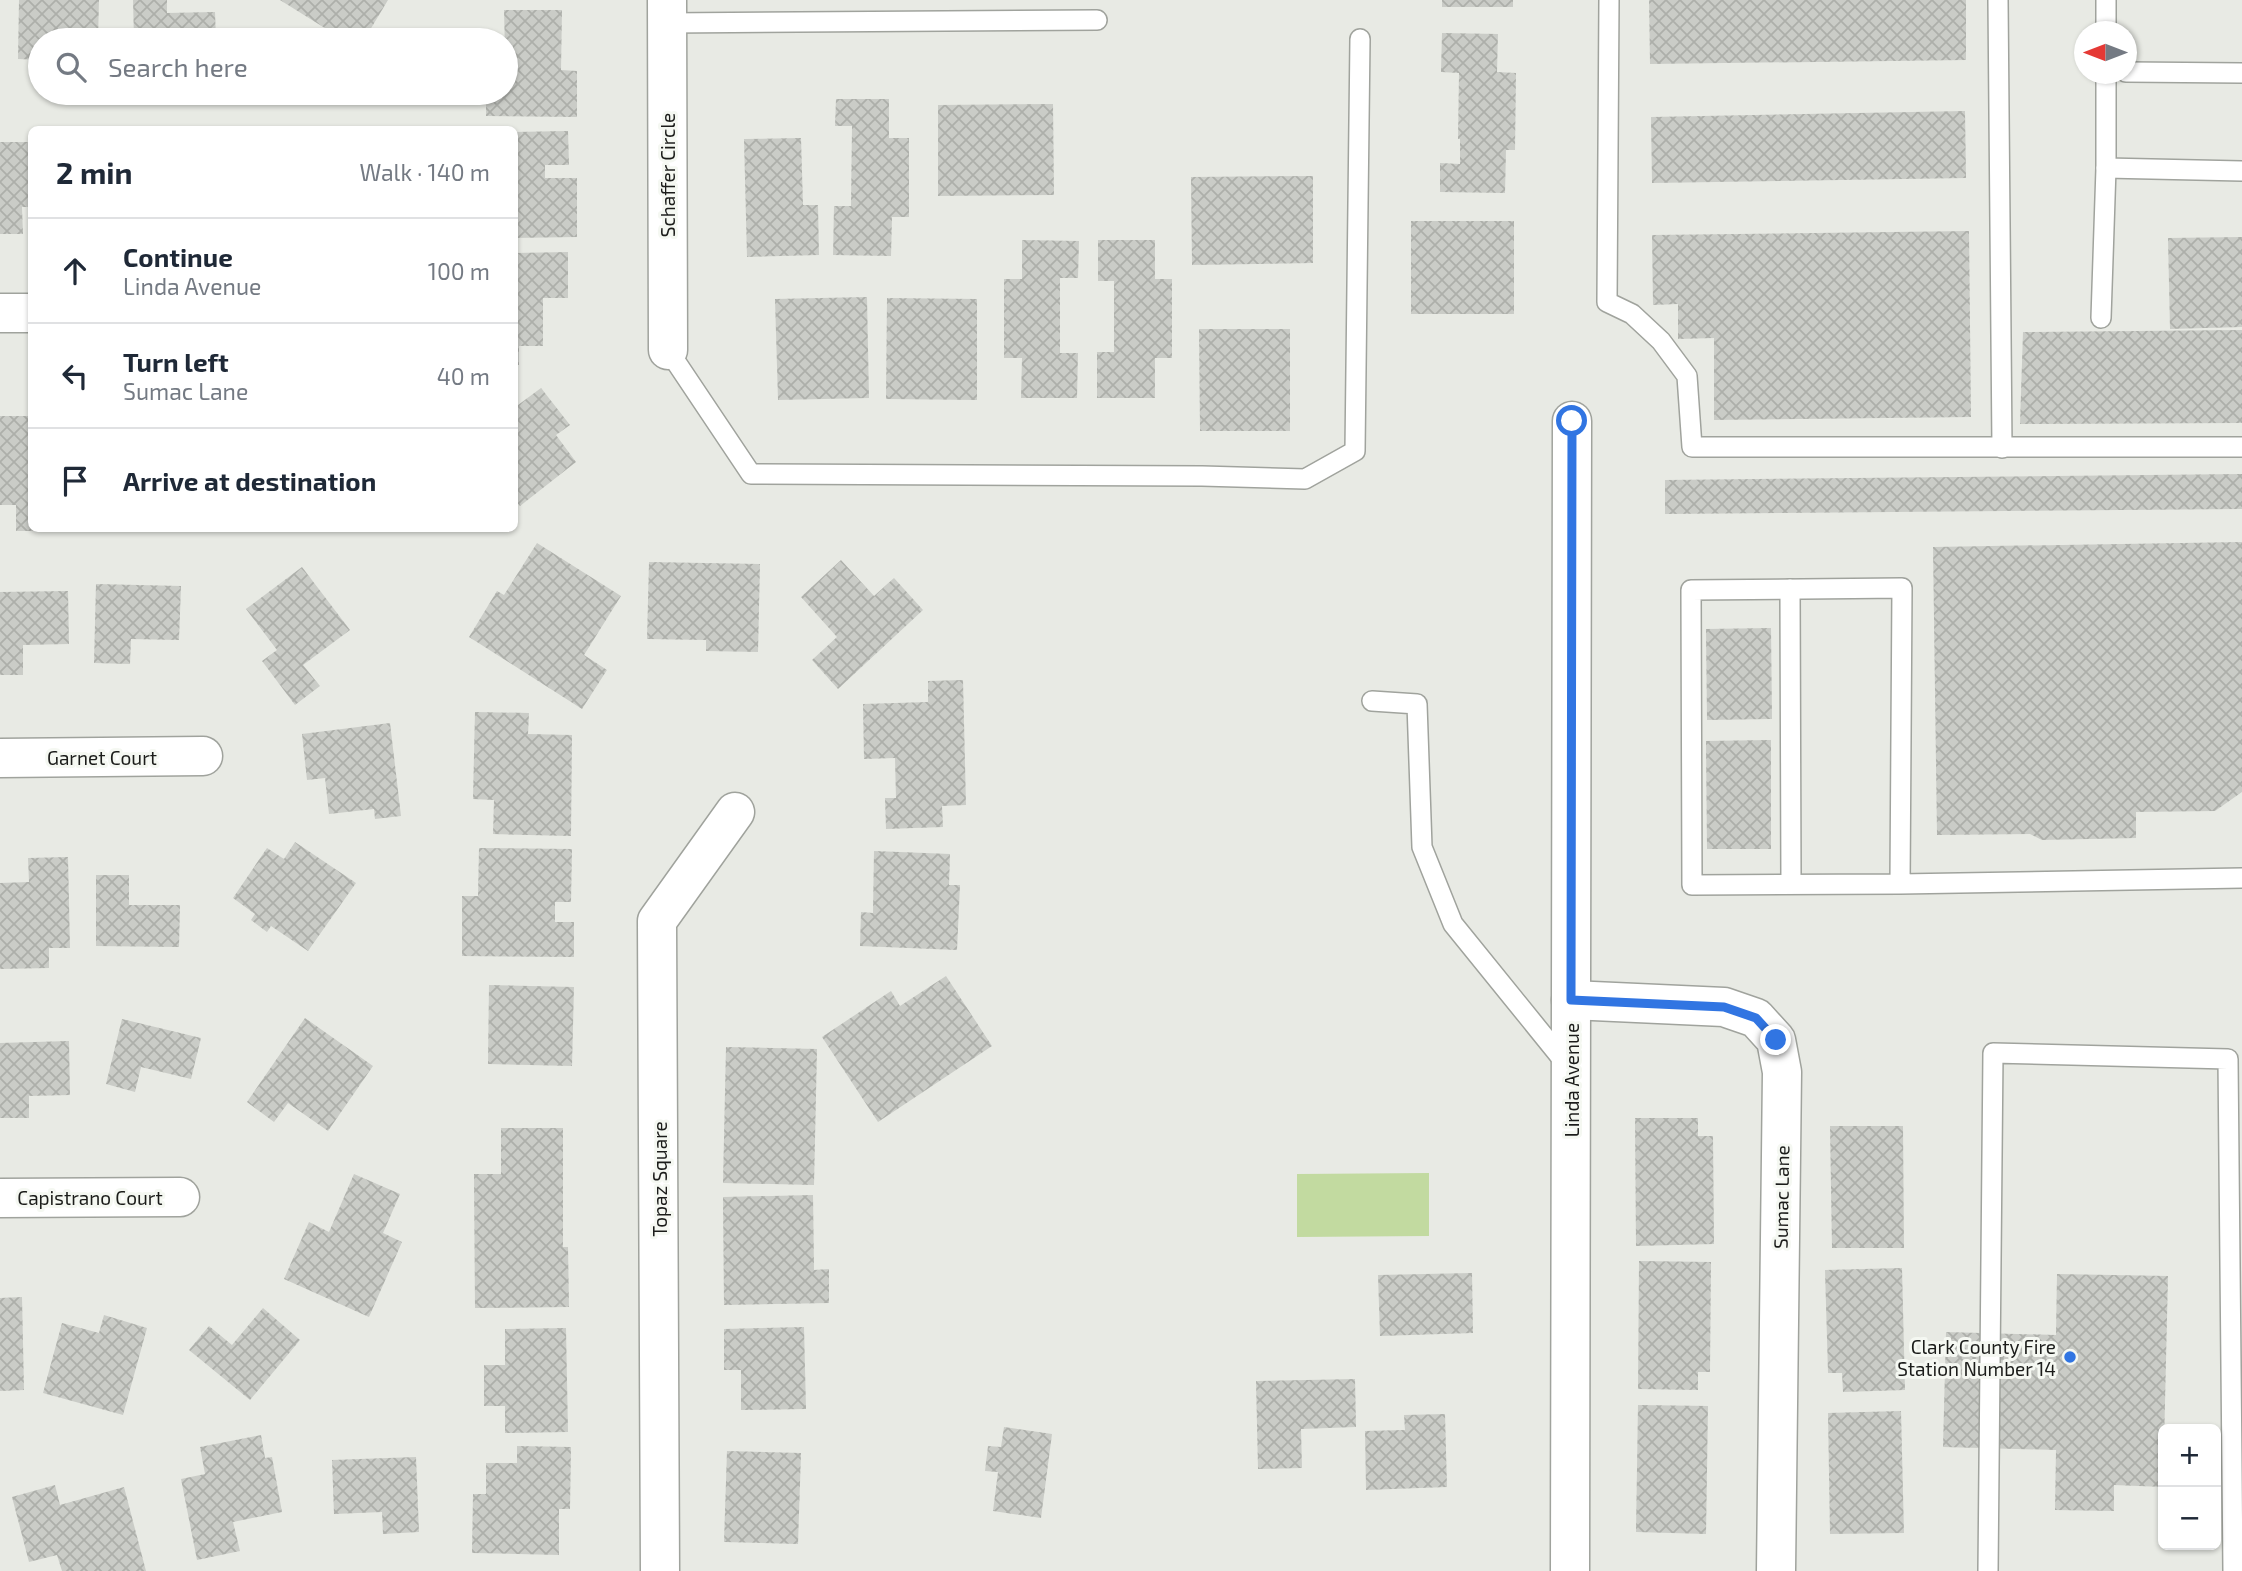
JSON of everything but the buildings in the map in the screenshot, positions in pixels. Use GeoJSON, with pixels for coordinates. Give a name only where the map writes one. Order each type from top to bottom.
{"type":"FeatureCollection","features":[{"type":"Feature","properties":{"kind":"street","name":"Schaffer Circle"},"geometry":{"type":"LineString","coordinates":[[667,12],[668,350]]}},
{"type":"Feature","properties":{"kind":"street"},"geometry":{"type":"LineString","coordinates":[[0,313],[28,313]]}},
{"type":"Feature","properties":{"kind":"street","name":"Linda Avenue"},"geometry":{"type":"LineString","coordinates":[[1570,1571],[1572,421]]}},
{"type":"Feature","properties":{"kind":"street","name":"Garnet Court"},"geometry":{"type":"LineString","coordinates":[[0,758],[203,756]]}},
{"type":"Feature","properties":{"kind":"street","name":"Topaz Square"},"geometry":{"type":"LineString","coordinates":[[660,1571],[657,921],[735,812]]}},
{"type":"Feature","properties":{"kind":"street","name":"Sumac Lane"},"geometry":{"type":"LineString","coordinates":[[1571,1000],[1724,1007],[1756,1018],[1776,1040],[1782,1072],[1776,1571]]}},
{"type":"Feature","properties":{"kind":"street","name":"Capistrano Court"},"geometry":{"type":"LineString","coordinates":[[0,1198],[180,1197]]}},
{"type":"Feature","properties":{"kind":"lane"},"geometry":{"type":"LineString","coordinates":[[1609,0],[1606,302],[1632,314],[1661,341],[1687,376],[1692,447],[2242,447]]}},
{"type":"Feature","properties":{"kind":"lane"},"geometry":{"type":"LineString","coordinates":[[1998,0],[2002,448]]}},
{"type":"Feature","properties":{"kind":"lane"},"geometry":{"type":"LineString","coordinates":[[2106,0],[2106,21]]}},
{"type":"Feature","properties":{"kind":"lane"},"geometry":{"type":"LineString","coordinates":[[667,12],[1097,20]]}},
{"type":"Feature","properties":{"kind":"lane"},"geometry":{"type":"LineString","coordinates":[[668,350],[751,474],[1305,479],[1356,450],[1360,39]]}},
{"type":"Feature","properties":{"kind":"lane"},"geometry":{"type":"LineString","coordinates":[[2137,72],[2242,73]]}},
{"type":"Feature","properties":{"kind":"lane"},"geometry":{"type":"LineString","coordinates":[[2101,318],[2106,84]]}},
{"type":"Feature","properties":{"kind":"lane"},"geometry":{"type":"LineString","coordinates":[[2106,168],[2242,171]]}},
{"type":"Feature","properties":{"kind":"lane"},"geometry":{"type":"LineString","coordinates":[[1900,884],[1902,588],[1691,590],[1692,884],[1900,884],[2242,878]]}},
{"type":"Feature","properties":{"kind":"lane"},"geometry":{"type":"LineString","coordinates":[[1790,589],[1791,884]]}},
{"type":"Feature","properties":{"kind":"lane"},"geometry":{"type":"LineString","coordinates":[[1372,701],[1418,705],[1422,847],[1453,924],[1571,1069]]}},
{"type":"Feature","properties":{"kind":"lane"},"geometry":{"type":"LineString","coordinates":[[1988,1571],[1993,1053],[2228,1059],[2233,1571]]}},
{"type":"Feature","properties":{"kind":"green space"},"geometry":{"type":"Polygon","coordinates":[[[1429,1173],[1429,1236],[1297,1237],[1297,1174],[1429,1173]]]}},
{"type":"Feature","properties":{"kind":"place","name":"Clark County Fire Station Number 14"},"geometry":{"type":"Point","coordinates":[2070,1357]}},
{"type":"Feature","properties":{"kind":"route"},"geometry":{"type":"LineString","coordinates":[[1572,421],[1571,1000],[1724,1007],[1756,1018],[1776,1040]]}}]}
